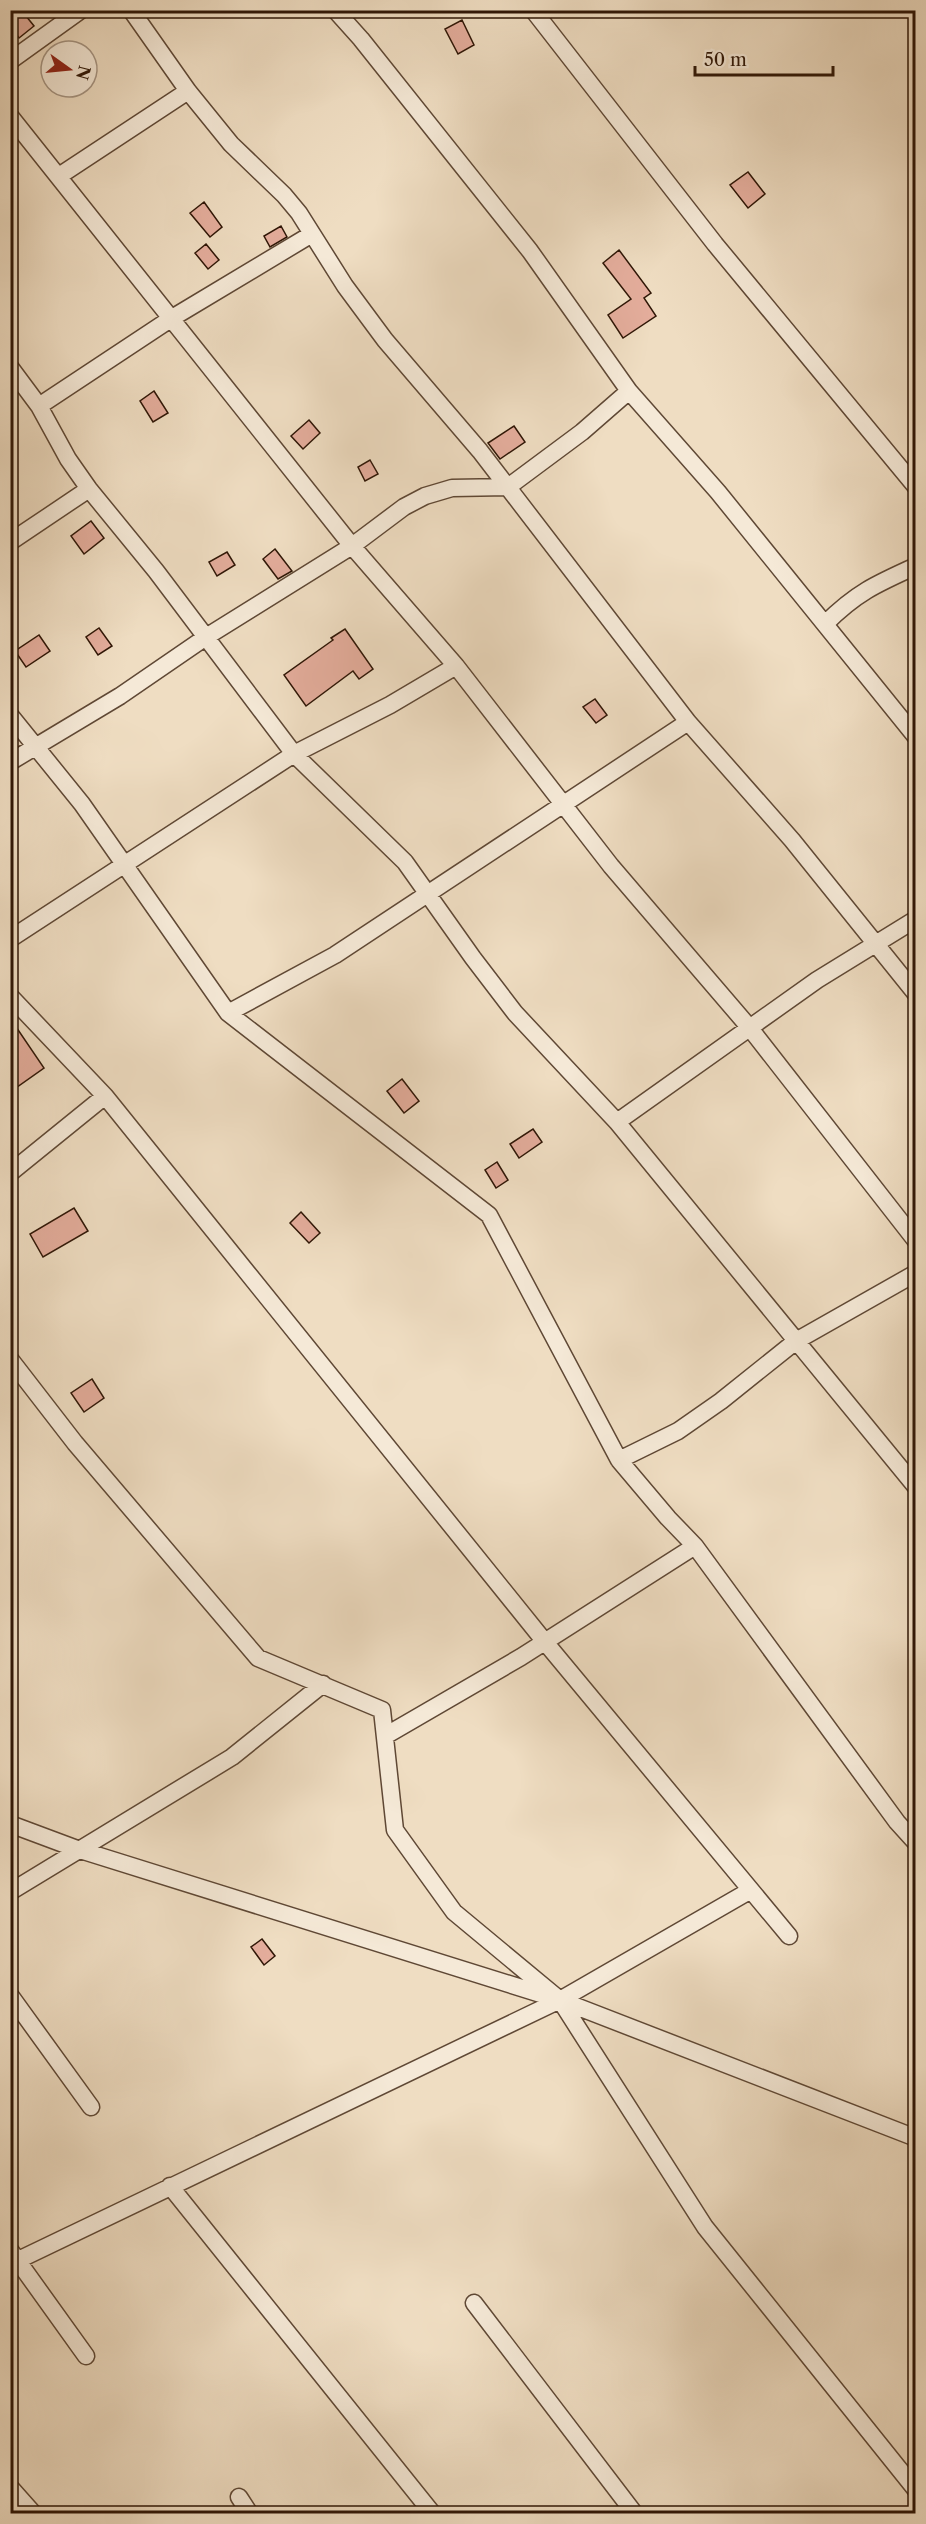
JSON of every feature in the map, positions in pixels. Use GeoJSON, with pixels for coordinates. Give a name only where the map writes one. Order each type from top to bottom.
{"type":"FeatureCollection","features":[{"type":"Feature","properties":{"kind":"street"},"geometry":{"type":"LineString","coordinates":[[10,62],[81,10]]}},
{"type":"Feature","properties":{"kind":"street"},"geometry":{"type":"LineString","coordinates":[[131,10],[188,91],[231,144],[284,195],[345,286],[385,340],[508,487],[688,722],[792,840],[915,994]]}},
{"type":"Feature","properties":{"kind":"street"},"geometry":{"type":"LineString","coordinates":[[335,10],[361,39],[530,251],[629,391],[718,492],[915,737]]}},
{"type":"Feature","properties":{"kind":"street"},"geometry":{"type":"LineString","coordinates":[[533,10],[708,235],[915,487]]}},
{"type":"Feature","properties":{"kind":"street"},"geometry":{"type":"LineString","coordinates":[[59,176],[188,91]]}},
{"type":"Feature","properties":{"kind":"street"},"geometry":{"type":"LineString","coordinates":[[10,116],[352,546],[456,666],[611,866],[749,1028],[915,1240]]}},
{"type":"Feature","properties":{"kind":"street"},"geometry":{"type":"LineString","coordinates":[[39,406],[172,318],[312,234]]}},
{"type":"Feature","properties":{"kind":"street"},"geometry":{"type":"LineString","coordinates":[[10,367],[39,406],[68,459],[89,489],[206,637],[294,754],[405,862],[515,1013],[616,1122],[915,1487]]}},
{"type":"Feature","properties":{"kind":"street"},"geometry":{"type":"LineString","coordinates":[[10,762],[120,696],[206,637],[352,546],[404,507],[425,496],[452,488],[508,487],[582,432],[629,391]]}},
{"type":"Feature","properties":{"kind":"street"},"geometry":{"type":"LineString","coordinates":[[10,542],[89,489]]}},
{"type":"Feature","properties":{"kind":"street"},"geometry":{"type":"LineString","coordinates":[[825,624],[848,602],[868,588],[915,566]]}},
{"type":"Feature","properties":{"kind":"street"},"geometry":{"type":"LineString","coordinates":[[10,939],[294,754],[390,705],[456,666]]}},
{"type":"Feature","properties":{"kind":"street"},"geometry":{"type":"LineString","coordinates":[[10,716],[38,747],[126,864],[228,1013],[489,1215],[620,1460],[668,1518],[695,1546],[897,1822],[915,1843]]}},
{"type":"Feature","properties":{"kind":"street"},"geometry":{"type":"LineString","coordinates":[[228,1013],[335,955],[688,722]]}},
{"type":"Feature","properties":{"kind":"street"},"geometry":{"type":"LineString","coordinates":[[616,1122],[817,980],[915,919]]}},
{"type":"Feature","properties":{"kind":"street"},"geometry":{"type":"LineString","coordinates":[[10,996],[105,1096],[545,1642],[789,1935]]}},
{"type":"Feature","properties":{"kind":"street"},"geometry":{"type":"LineString","coordinates":[[10,1173],[105,1096]]}},
{"type":"Feature","properties":{"kind":"street"},"geometry":{"type":"LineString","coordinates":[[620,1460],[678,1431],[722,1401],[796,1341],[915,1273]]}},
{"type":"Feature","properties":{"kind":"street"},"geometry":{"type":"LineString","coordinates":[[10,1359],[75,1443],[258,1658],[382,1710],[395,1830],[454,1912],[560,2000],[705,2227],[915,2490]]}},
{"type":"Feature","properties":{"kind":"street"},"geometry":{"type":"LineString","coordinates":[[385,1736],[545,1642],[695,1546]]}},
{"type":"Feature","properties":{"kind":"street"},"geometry":{"type":"LineString","coordinates":[[10,1892],[231,1757],[323,1684]]}},
{"type":"Feature","properties":{"kind":"street"},"geometry":{"type":"LineString","coordinates":[[10,1824],[78,1849],[560,2000],[915,2138]]}},
{"type":"Feature","properties":{"kind":"street"},"geometry":{"type":"LineString","coordinates":[[86,2356],[13,2258],[170,2186],[560,2000],[751,1890]]}},
{"type":"Feature","properties":{"kind":"street"},"geometry":{"type":"LineString","coordinates":[[10,1995],[91,2107]]}},
{"type":"Feature","properties":{"kind":"street"},"geometry":{"type":"LineString","coordinates":[[170,2186],[433,2514]]}},
{"type":"Feature","properties":{"kind":"street"},"geometry":{"type":"LineString","coordinates":[[474,2303],[635,2514]]}},
{"type":"Feature","properties":{"kind":"street"},"geometry":{"type":"LineString","coordinates":[[10,2487],[34,2514]]}},
{"type":"Feature","properties":{"kind":"street"},"geometry":{"type":"LineString","coordinates":[[238,2497],[250,2514]]}},
{"type":"Feature","properties":{"kind":"building"},"geometry":{"type":"Polygon","coordinates":[[[22,11],[34,26],[19,38],[10,26],[10,20],[22,11]]]}},
{"type":"Feature","properties":{"kind":"building"},"geometry":{"type":"Polygon","coordinates":[[[462,20],[474,45],[458,54],[445,29],[462,20]]]}},
{"type":"Feature","properties":{"kind":"building"},"geometry":{"type":"Polygon","coordinates":[[[748,172],[765,194],[748,208],[730,185],[748,172]]]}},
{"type":"Feature","properties":{"kind":"building"},"geometry":{"type":"Polygon","coordinates":[[[204,202],[222,227],[210,237],[190,213],[204,202]]]}},
{"type":"Feature","properties":{"kind":"building"},"geometry":{"type":"Polygon","coordinates":[[[281,226],[287,237],[270,247],[264,236],[281,226]]]}},
{"type":"Feature","properties":{"kind":"building"},"geometry":{"type":"Polygon","coordinates":[[[206,244],[219,260],[208,269],[195,253],[206,244]]]}},
{"type":"Feature","properties":{"kind":"building"},"geometry":{"type":"Polygon","coordinates":[[[619,250],[651,293],[644,298],[656,316],[623,338],[608,315],[631,299],[603,263],[619,250]]]}},
{"type":"Feature","properties":{"kind":"building"},"geometry":{"type":"Polygon","coordinates":[[[154,391],[168,413],[153,422],[140,401],[154,391]]]}},
{"type":"Feature","properties":{"kind":"building"},"geometry":{"type":"Polygon","coordinates":[[[309,420],[320,433],[303,449],[291,436],[309,420]]]}},
{"type":"Feature","properties":{"kind":"building"},"geometry":{"type":"Polygon","coordinates":[[[514,426],[525,442],[500,459],[488,443],[514,426]]]}},
{"type":"Feature","properties":{"kind":"building"},"geometry":{"type":"Polygon","coordinates":[[[370,460],[378,474],[365,481],[358,467],[370,460]]]}},
{"type":"Feature","properties":{"kind":"building"},"geometry":{"type":"Polygon","coordinates":[[[91,521],[104,538],[84,554],[71,536],[91,521]]]}},
{"type":"Feature","properties":{"kind":"building"},"geometry":{"type":"Polygon","coordinates":[[[275,549],[292,571],[278,579],[263,559],[275,549]]]}},
{"type":"Feature","properties":{"kind":"building"},"geometry":{"type":"Polygon","coordinates":[[[227,552],[235,565],[217,576],[209,562],[227,552]]]}},
{"type":"Feature","properties":{"kind":"building"},"geometry":{"type":"Polygon","coordinates":[[[99,628],[112,646],[98,655],[86,637],[99,628]]]}},
{"type":"Feature","properties":{"kind":"building"},"geometry":{"type":"Polygon","coordinates":[[[345,629],[373,669],[359,679],[353,671],[306,706],[284,675],[345,629]]]}},
{"type":"Feature","properties":{"kind":"building"},"geometry":{"type":"Polygon","coordinates":[[[39,635],[50,651],[26,667],[15,651],[39,635]]]}},
{"type":"Feature","properties":{"kind":"building"},"geometry":{"type":"Polygon","coordinates":[[[595,699],[607,715],[596,723],[583,707],[595,699]]]}},
{"type":"Feature","properties":{"kind":"building"},"geometry":{"type":"Polygon","coordinates":[[[10,1018],[44,1068],[10,1092],[10,1018]]]}},
{"type":"Feature","properties":{"kind":"building"},"geometry":{"type":"Polygon","coordinates":[[[402,1079],[419,1101],[404,1113],[387,1091],[402,1079]]]}},
{"type":"Feature","properties":{"kind":"building"},"geometry":{"type":"Polygon","coordinates":[[[533,1129],[542,1142],[519,1158],[510,1144],[533,1129]]]}},
{"type":"Feature","properties":{"kind":"building"},"geometry":{"type":"Polygon","coordinates":[[[497,1162],[508,1180],[496,1188],[485,1170],[497,1162]]]}},
{"type":"Feature","properties":{"kind":"building"},"geometry":{"type":"Polygon","coordinates":[[[74,1208],[88,1231],[43,1257],[30,1234],[74,1208]]]}},
{"type":"Feature","properties":{"kind":"building"},"geometry":{"type":"Polygon","coordinates":[[[301,1212],[320,1233],[309,1243],[290,1223],[301,1212]]]}},
{"type":"Feature","properties":{"kind":"building"},"geometry":{"type":"Polygon","coordinates":[[[92,1379],[104,1398],[84,1412],[71,1393],[92,1379]]]}},
{"type":"Feature","properties":{"kind":"building"},"geometry":{"type":"Polygon","coordinates":[[[262,1939],[275,1956],[264,1965],[251,1947],[262,1939]]]}}]}
